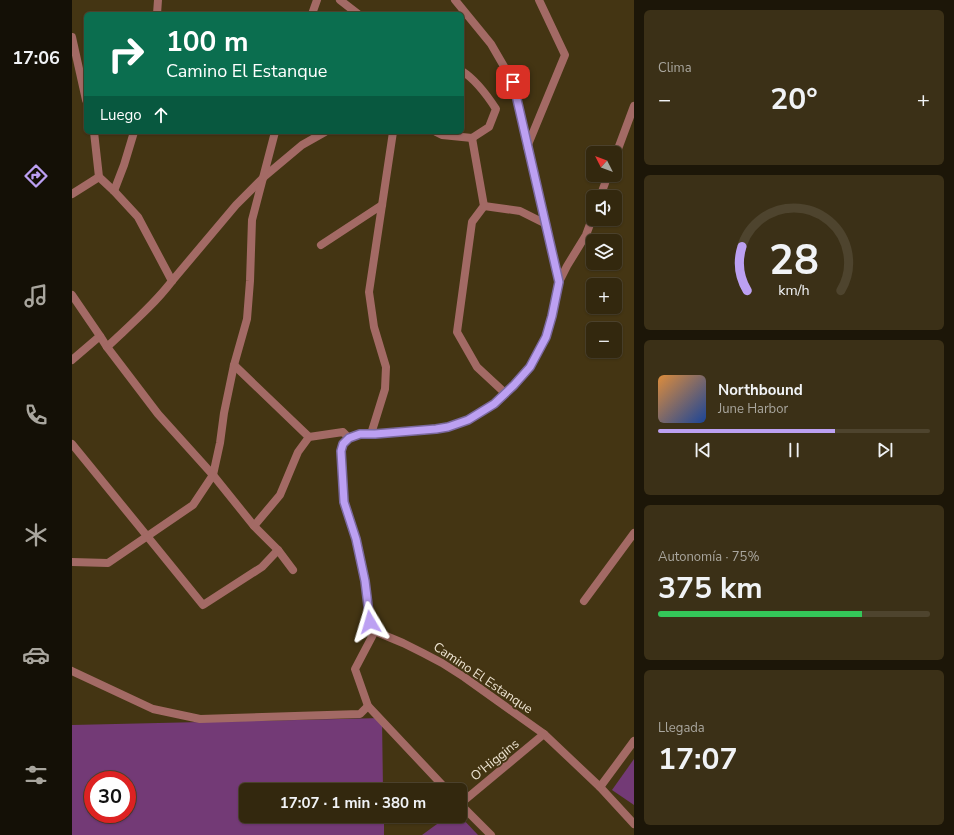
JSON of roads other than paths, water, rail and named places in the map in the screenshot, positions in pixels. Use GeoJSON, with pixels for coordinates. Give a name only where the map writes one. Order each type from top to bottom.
{"type":"FeatureCollection","features":[{"type":"Feature","properties":{"kind":"street"},"geometry":{"type":"LineString","coordinates":[[157,12],[158,0]]}},
{"type":"Feature","properties":{"kind":"street"},"geometry":{"type":"LineString","coordinates":[[313,12],[317,0]]}},
{"type":"Feature","properties":{"kind":"street"},"geometry":{"type":"LineString","coordinates":[[340,0],[355,12]]}},
{"type":"Feature","properties":{"kind":"street"},"geometry":{"type":"LineString","coordinates":[[454,0],[491,44],[513,82],[559,282]]}},
{"type":"Feature","properties":{"kind":"street"},"geometry":{"type":"LineString","coordinates":[[527,147],[566,55],[538,0]]}},
{"type":"Feature","properties":{"kind":"street"},"geometry":{"type":"LineString","coordinates":[[72,37],[84,91]]}},
{"type":"Feature","properties":{"kind":"street"},"geometry":{"type":"LineString","coordinates":[[442,134],[472,138],[489,127],[496,109],[486,94],[468,74],[464,72]]}},
{"type":"Feature","properties":{"kind":"street"},"geometry":{"type":"LineString","coordinates":[[619,146],[634,106]]}},
{"type":"Feature","properties":{"kind":"street"},"geometry":{"type":"LineString","coordinates":[[94,134],[99,177],[138,217],[172,281]]}},
{"type":"Feature","properties":{"kind":"street"},"geometry":{"type":"LineString","coordinates":[[114,191],[133,134]]}},
{"type":"Feature","properties":{"kind":"street"},"geometry":{"type":"LineString","coordinates":[[72,562],[108,563],[193,505],[213,475],[234,365],[246,319],[250,281],[252,220],[274,134]]}},
{"type":"Feature","properties":{"kind":"street"},"geometry":{"type":"LineString","coordinates":[[107,348],[157,298],[236,205],[262,179],[302,145],[321,134]]}},
{"type":"Feature","properties":{"kind":"street"},"geometry":{"type":"LineString","coordinates":[[371,434],[385,389],[386,367],[374,326],[369,292],[393,134]]}},
{"type":"Feature","properties":{"kind":"street"},"geometry":{"type":"LineString","coordinates":[[472,138],[484,206],[472,222],[458,332],[478,367],[505,394]]}},
{"type":"Feature","properties":{"kind":"street"},"geometry":{"type":"LineString","coordinates":[[72,194],[99,177]]}},
{"type":"Feature","properties":{"kind":"street"},"geometry":{"type":"LineString","coordinates":[[321,245],[382,205]]}},
{"type":"Feature","properties":{"kind":"street"},"geometry":{"type":"LineString","coordinates":[[484,206],[520,212],[546,224]]}},
{"type":"Feature","properties":{"kind":"street"},"geometry":{"type":"LineString","coordinates":[[440,783],[368,706],[355,669],[375,631],[370,622],[365,581],[356,539],[344,502],[341,451],[343,444],[349,438],[360,434],[448,427],[468,420],[494,404],[530,367],[546,337],[559,282],[586,235],[589,226]]}},
{"type":"Feature","properties":{"kind":"street"},"geometry":{"type":"LineString","coordinates":[[72,294],[107,348],[158,414],[213,475],[254,526],[278,550],[293,570]]}},
{"type":"Feature","properties":{"kind":"street"},"geometry":{"type":"LineString","coordinates":[[72,360],[100,336]]}},
{"type":"Feature","properties":{"kind":"street"},"geometry":{"type":"LineString","coordinates":[[234,365],[309,437]]}},
{"type":"Feature","properties":{"kind":"street"},"geometry":{"type":"LineString","coordinates":[[254,526],[280,495],[298,452],[309,437],[343,432],[349,438]]}},
{"type":"Feature","properties":{"kind":"street"},"geometry":{"type":"LineString","coordinates":[[72,444],[203,605],[262,567],[278,550]]}},
{"type":"Feature","properties":{"kind":"street"},"geometry":{"type":"LineString","coordinates":[[584,601],[634,533]]}},
{"type":"Feature","properties":{"kind":"street","name":"Camino El Estanque"},"geometry":{"type":"LineString","coordinates":[[375,631],[423,652],[442,663],[544,734],[600,787],[634,824]]}},
{"type":"Feature","properties":{"kind":"street"},"geometry":{"type":"LineString","coordinates":[[74,673],[153,709],[200,719],[360,714],[368,706]]}},
{"type":"Feature","properties":{"kind":"street","name":"O'Higgins"},"geometry":{"type":"LineString","coordinates":[[467,798],[544,734]]}},
{"type":"Feature","properties":{"kind":"street"},"geometry":{"type":"LineString","coordinates":[[600,787],[634,741]]}},
{"type":"Feature","properties":{"kind":"street"},"geometry":{"type":"LineString","coordinates":[[467,811],[491,835]]}}]}
